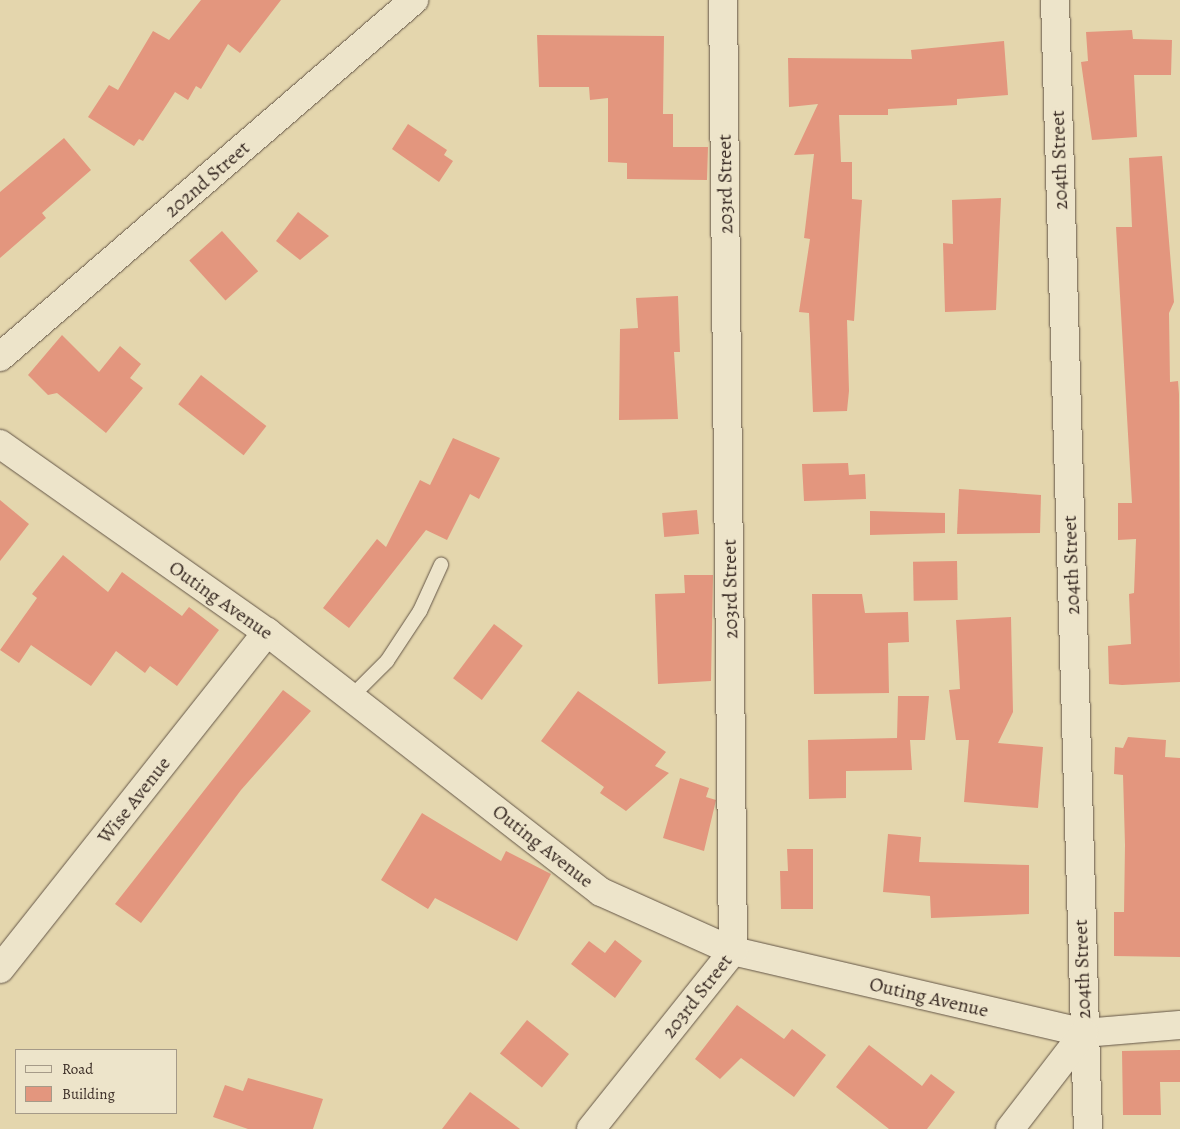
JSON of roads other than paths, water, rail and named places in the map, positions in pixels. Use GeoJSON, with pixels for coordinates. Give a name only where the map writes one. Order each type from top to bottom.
{"type":"FeatureCollection","features":[{"type":"Feature","properties":{"kind":"street","name":"202nd Street"},"geometry":{"type":"LineString","coordinates":[[0,357],[414,0]]}},
{"type":"Feature","properties":{"kind":"street","name":"203rd Street"},"geometry":{"type":"LineString","coordinates":[[591,1129],[734,951],[723,0]]}},
{"type":"Feature","properties":{"kind":"street","name":"204th Street"},"geometry":{"type":"LineString","coordinates":[[1055,0],[1088,1129]]}},
{"type":"Feature","properties":{"kind":"street","name":"Outing Avenue"},"geometry":{"type":"LineString","coordinates":[[0,444],[267,632],[601,892],[734,951],[1084,1033],[1180,1025]]}},
{"type":"Feature","properties":{"kind":"street","name":"Wise Avenue"},"geometry":{"type":"LineString","coordinates":[[0,969],[267,632]]}},
{"type":"Feature","properties":{"kind":"street"},"geometry":{"type":"LineString","coordinates":[[1010,1129],[1084,1033]]}},
{"type":"Feature","properties":{"kind":"lane"},"geometry":{"type":"LineString","coordinates":[[351,697],[387,661],[420,611],[441,565]]}}]}
